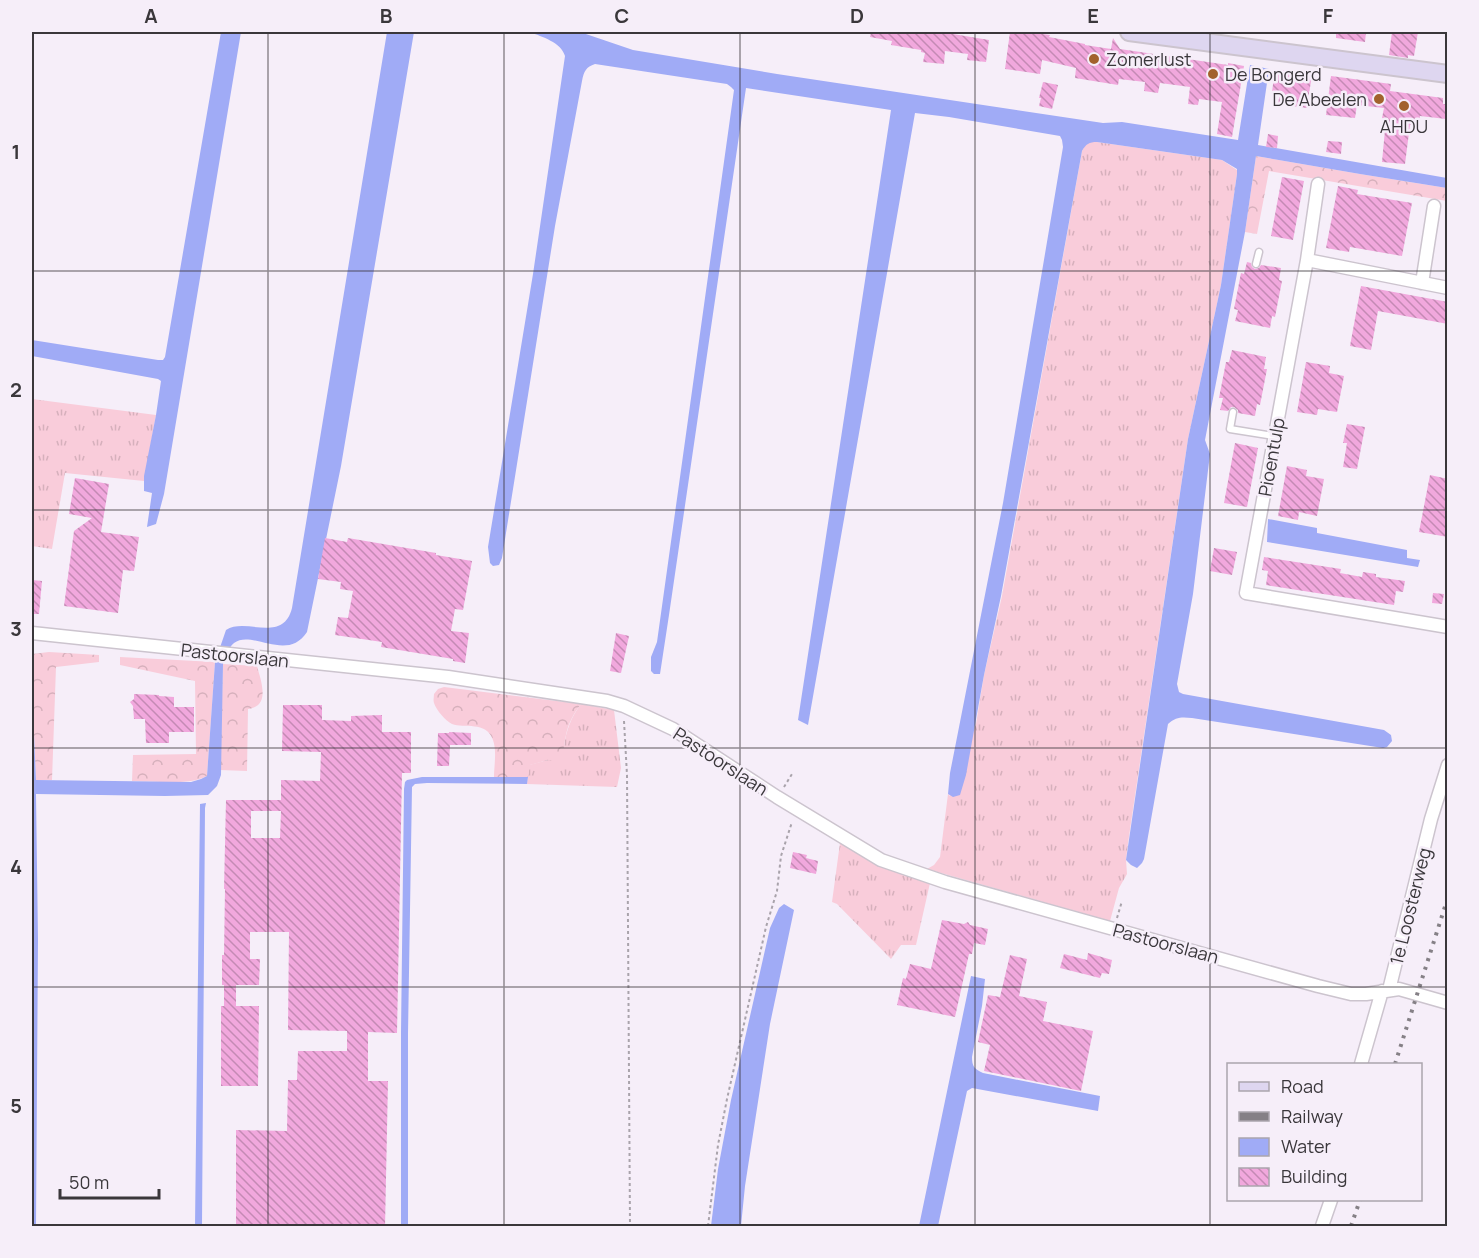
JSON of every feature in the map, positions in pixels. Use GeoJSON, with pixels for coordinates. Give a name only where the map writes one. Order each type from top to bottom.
{"type":"FeatureCollection","features":[{"type":"Feature","properties":{"kind":"street"},"geometry":{"type":"LineString","coordinates":[[1129,32],[1211,37],[1448,74]]}},
{"type":"Feature","properties":{"kind":"street","name":"Pioentulp"},"geometry":{"type":"LineString","coordinates":[[1318,184],[1307,260],[1246,593],[1448,627]]}},
{"type":"Feature","properties":{"kind":"street"},"geometry":{"type":"LineString","coordinates":[[1422,283],[1434,206]]}},
{"type":"Feature","properties":{"kind":"street"},"geometry":{"type":"LineString","coordinates":[[1307,260],[1448,288]]}},
{"type":"Feature","properties":{"kind":"street","name":"Pastoorslaan"},"geometry":{"type":"LineString","coordinates":[[32,633],[448,677],[608,701],[673,729],[777,797],[881,860],[945,882],[1318,986],[1351,994],[1385,990]]}},
{"type":"Feature","properties":{"kind":"street","name":"1e Loosterweg"},"geometry":{"type":"LineString","coordinates":[[1448,765],[1431,819],[1385,990],[1400,989],[1448,1003]]}},
{"type":"Feature","properties":{"kind":"street"},"geometry":{"type":"LineString","coordinates":[[1362,1063],[1385,990]]}},
{"type":"Feature","properties":{"kind":"street"},"geometry":{"type":"LineString","coordinates":[[1322,1227],[1331,1201]]}},
{"type":"Feature","properties":{"kind":"lane"},"geometry":{"type":"LineString","coordinates":[[1256,264],[1259,252]]}},
{"type":"Feature","properties":{"kind":"lane"},"geometry":{"type":"LineString","coordinates":[[1233,412],[1230,429],[1274,436]]}},
{"type":"Feature","properties":{"kind":"path"},"geometry":{"type":"LineString","coordinates":[[624,706],[627,776],[630,1227]]}},
{"type":"Feature","properties":{"kind":"path"},"geometry":{"type":"LineString","coordinates":[[708,1227],[718,1145],[727,1099],[766,927],[777,891],[781,856],[792,822],[799,809]]}},
{"type":"Feature","properties":{"kind":"path"},"geometry":{"type":"LineString","coordinates":[[1114,929],[1122,901]]}},
{"type":"Feature","properties":{"kind":"green space"},"geometry":{"type":"Polygon","coordinates":[[[1090,142],[1222,160],[1237,170],[1221,285],[1188,439],[1128,843],[1127,874],[1119,888],[1110,921],[927,869],[934,865],[940,857],[948,794],[950,796],[976,724],[984,675],[1002,596],[1082,151],[1090,142]]]}},
{"type":"Feature","properties":{"kind":"green space"},"geometry":{"type":"Polygon","coordinates":[[[1256,156],[1447,188],[1447,201],[1269,171],[1257,234],[1245,232],[1256,156]]]}},
{"type":"Feature","properties":{"kind":"green space"},"geometry":{"type":"Polygon","coordinates":[[[32,399],[156,415],[144,481],[65,473],[52,549],[32,546],[32,399]]]}},
{"type":"Feature","properties":{"kind":"green space"},"geometry":{"type":"Polygon","coordinates":[[[49,652],[99,655],[99,662],[56,667],[52,780],[36,780],[32,654],[49,652]]]}},
{"type":"Feature","properties":{"kind":"green space"},"geometry":{"type":"Polygon","coordinates":[[[120,657],[215,662],[207,776],[181,782],[132,781],[133,755],[196,754],[195,681],[120,665],[120,657]]]}},
{"type":"Feature","properties":{"kind":"green space"},"geometry":{"type":"Polygon","coordinates":[[[223,664],[257,666],[261,679],[263,692],[260,703],[248,709],[247,771],[220,770],[223,664]]]}},
{"type":"Feature","properties":{"kind":"green space"},"geometry":{"type":"Polygon","coordinates":[[[444,687],[581,704],[568,727],[563,752],[559,758],[555,761],[548,760],[530,765],[528,777],[494,777],[495,749],[490,734],[480,727],[452,724],[444,718],[434,703],[434,694],[438,689],[444,687]]]}},
{"type":"Feature","properties":{"kind":"green space"},"geometry":{"type":"Polygon","coordinates":[[[581,704],[614,710],[621,768],[617,787],[527,784],[529,765],[548,760],[564,747],[570,724],[581,704]]]}},
{"type":"Feature","properties":{"kind":"green space"},"geometry":{"type":"Polygon","coordinates":[[[840,843],[884,866],[930,883],[916,945],[901,945],[891,959],[837,904],[832,902],[840,843]]]}},
{"type":"Feature","properties":{"kind":"water"},"geometry":{"type":"Polygon","coordinates":[[[221,32],[241,32],[164,494],[156,524],[147,527],[152,493],[144,491],[144,476],[161,381],[32,356],[32,340],[158,360],[163,360],[165,357],[221,32]]]}},
{"type":"Feature","properties":{"kind":"water"},"geometry":{"type":"Polygon","coordinates":[[[387,32],[414,32],[341,466],[307,632],[299,641],[290,645],[241,640],[234,643],[228,650],[223,664],[221,775],[217,786],[208,795],[36,794],[38,940],[36,1226],[32,1226],[32,689],[36,780],[191,782],[207,776],[215,662],[226,630],[243,626],[263,628],[281,625],[292,608],[387,32]]]}},
{"type":"Feature","properties":{"kind":"water"},"geometry":{"type":"Polygon","coordinates":[[[530,32],[580,32],[633,50],[777,74],[1103,123],[1122,122],[1238,140],[1250,65],[1269,69],[1258,145],[1447,178],[1447,188],[1256,156],[1245,232],[1205,440],[1210,454],[1193,594],[1177,684],[1179,692],[1183,694],[1384,730],[1391,735],[1392,741],[1383,748],[1192,718],[1176,719],[1168,724],[1144,859],[1137,868],[1126,860],[1188,439],[1221,285],[1237,174],[1237,169],[1222,160],[1097,142],[1088,144],[1082,151],[1001,596],[966,775],[960,795],[953,797],[948,794],[950,773],[1003,503],[1063,147],[1060,136],[915,113],[808,725],[798,720],[891,110],[746,88],[660,674],[654,674],[651,671],[651,657],[657,642],[734,90],[727,84],[595,64],[587,68],[582,81],[555,226],[502,558],[499,565],[493,566],[490,563],[488,547],[533,274],[565,56],[560,47],[530,32]]]}},
{"type":"Feature","properties":{"kind":"water"},"geometry":{"type":"Polygon","coordinates":[[[1268,519],[1317,528],[1317,533],[1407,550],[1407,558],[1420,560],[1418,567],[1267,542],[1268,519]]]}},
{"type":"Feature","properties":{"kind":"water"},"geometry":{"type":"Polygon","coordinates":[[[422,777],[528,777],[527,784],[427,783],[415,784],[412,787],[408,1226],[401,1226],[404,789],[407,780],[422,777]]]}},
{"type":"Feature","properties":{"kind":"water"},"geometry":{"type":"Polygon","coordinates":[[[206,803],[202,1226],[195,1226],[200,804],[206,803]]]}},
{"type":"Feature","properties":{"kind":"water"},"geometry":{"type":"Polygon","coordinates":[[[784,904],[794,910],[770,1024],[741,1226],[711,1226],[718,1169],[731,1100],[770,928],[779,908],[784,904]]]}},
{"type":"Feature","properties":{"kind":"water"},"geometry":{"type":"Polygon","coordinates":[[[971,976],[985,979],[972,1057],[976,1069],[983,1073],[1100,1096],[1098,1111],[972,1088],[967,1091],[938,1226],[919,1226],[971,976]]]}},
{"type":"Feature","properties":{"kind":"building"},"geometry":{"type":"Polygon","coordinates":[[[871,32],[941,32],[989,40],[986,62],[967,60],[968,54],[945,51],[944,64],[923,62],[925,53],[921,50],[891,45],[892,41],[870,37],[871,32]]]}},
{"type":"Feature","properties":{"kind":"building"},"geometry":{"type":"Polygon","coordinates":[[[1010,32],[1050,35],[1049,37],[1111,49],[1113,38],[1120,49],[1244,66],[1232,137],[1217,134],[1222,102],[1199,99],[1198,105],[1188,104],[1190,87],[1160,83],[1158,93],[1144,91],[1145,82],[1119,79],[1118,85],[1075,78],[1076,68],[1042,60],[1040,74],[1005,69],[1010,32]]]}},
{"type":"Feature","properties":{"kind":"building"},"geometry":{"type":"Polygon","coordinates":[[[1336,32],[1366,32],[1365,42],[1336,38],[1336,32]]]}},
{"type":"Feature","properties":{"kind":"building"},"geometry":{"type":"Polygon","coordinates":[[[1392,32],[1418,32],[1414,56],[1408,55],[1408,58],[1389,55],[1392,32]]]}},
{"type":"Feature","properties":{"kind":"building"},"geometry":{"type":"Polygon","coordinates":[[[1275,69],[1312,74],[1307,108],[1278,104],[1280,93],[1272,92],[1275,69]]]}},
{"type":"Feature","properties":{"kind":"building"},"geometry":{"type":"Polygon","coordinates":[[[1331,76],[1391,84],[1390,91],[1443,98],[1443,104],[1448,104],[1446,119],[1420,116],[1419,126],[1410,125],[1405,164],[1382,162],[1386,119],[1382,118],[1384,108],[1357,105],[1355,118],[1326,115],[1331,76]]]}},
{"type":"Feature","properties":{"kind":"building"},"geometry":{"type":"Polygon","coordinates":[[[1043,82],[1058,85],[1052,109],[1039,106],[1043,82]]]}},
{"type":"Feature","properties":{"kind":"building"},"geometry":{"type":"Polygon","coordinates":[[[1268,134],[1278,136],[1277,148],[1266,147],[1268,134]]]}},
{"type":"Feature","properties":{"kind":"building"},"geometry":{"type":"Polygon","coordinates":[[[1328,141],[1342,142],[1341,154],[1326,152],[1328,141]]]}},
{"type":"Feature","properties":{"kind":"building"},"geometry":{"type":"Polygon","coordinates":[[[1282,177],[1304,181],[1293,240],[1271,236],[1282,177]]]}},
{"type":"Feature","properties":{"kind":"building"},"geometry":{"type":"Polygon","coordinates":[[[1338,186],[1358,190],[1357,194],[1412,203],[1402,256],[1350,247],[1349,252],[1326,248],[1338,186]]]}},
{"type":"Feature","properties":{"kind":"building"},"geometry":{"type":"Polygon","coordinates":[[[1247,262],[1251,263],[1255,269],[1261,265],[1281,268],[1279,280],[1282,281],[1275,317],[1272,316],[1270,328],[1235,321],[1238,310],[1234,309],[1241,273],[1244,274],[1247,262]]]}},
{"type":"Feature","properties":{"kind":"building"},"geometry":{"type":"Polygon","coordinates":[[[1361,286],[1448,302],[1448,324],[1378,311],[1371,350],[1350,346],[1361,286]]]}},
{"type":"Feature","properties":{"kind":"building"},"geometry":{"type":"Polygon","coordinates":[[[1232,350],[1266,357],[1264,369],[1267,369],[1260,405],[1257,404],[1255,416],[1238,413],[1234,407],[1228,411],[1220,410],[1223,398],[1219,398],[1226,362],[1229,362],[1232,350]]]}},
{"type":"Feature","properties":{"kind":"building"},"geometry":{"type":"Polygon","coordinates":[[[1306,362],[1330,366],[1329,373],[1344,376],[1337,412],[1318,409],[1317,415],[1297,412],[1306,362]]]}},
{"type":"Feature","properties":{"kind":"building"},"geometry":{"type":"Polygon","coordinates":[[[1347,424],[1365,427],[1357,469],[1343,467],[1347,443],[1343,443],[1347,424]]]}},
{"type":"Feature","properties":{"kind":"building"},"geometry":{"type":"Polygon","coordinates":[[[1235,443],[1258,448],[1247,507],[1224,503],[1235,443]]]}},
{"type":"Feature","properties":{"kind":"building"},"geometry":{"type":"Polygon","coordinates":[[[1287,466],[1307,470],[1306,476],[1324,479],[1317,516],[1299,512],[1298,520],[1278,516],[1287,466]]]}},
{"type":"Feature","properties":{"kind":"building"},"geometry":{"type":"Polygon","coordinates":[[[1430,475],[1448,479],[1448,537],[1419,532],[1430,475]]]}},
{"type":"Feature","properties":{"kind":"building"},"geometry":{"type":"Polygon","coordinates":[[[75,478],[109,484],[101,532],[139,537],[134,571],[123,570],[118,613],[64,606],[74,531],[92,518],[69,514],[75,478]]]}},
{"type":"Feature","properties":{"kind":"building"},"geometry":{"type":"Polygon","coordinates":[[[325,538],[347,542],[348,538],[472,561],[463,610],[455,609],[451,631],[469,633],[465,663],[381,647],[382,642],[335,635],[338,617],[348,618],[353,591],[340,589],[341,582],[318,579],[325,538]]]}},
{"type":"Feature","properties":{"kind":"building"},"geometry":{"type":"Polygon","coordinates":[[[1214,548],[1237,552],[1232,575],[1210,571],[1214,548]]]}},
{"type":"Feature","properties":{"kind":"building"},"geometry":{"type":"Polygon","coordinates":[[[1264,557],[1341,569],[1340,573],[1362,577],[1363,572],[1376,574],[1376,577],[1405,581],[1403,592],[1396,591],[1394,605],[1266,585],[1268,571],[1262,570],[1264,557]]]}},
{"type":"Feature","properties":{"kind":"building"},"geometry":{"type":"Polygon","coordinates":[[[32,580],[42,581],[39,614],[32,614],[32,580]]]}},
{"type":"Feature","properties":{"kind":"building"},"geometry":{"type":"Polygon","coordinates":[[[1433,593],[1444,594],[1442,604],[1432,603],[1433,593]]]}},
{"type":"Feature","properties":{"kind":"building"},"geometry":{"type":"Polygon","coordinates":[[[616,633],[629,636],[621,673],[610,671],[616,633]]]}},
{"type":"Feature","properties":{"kind":"building"},"geometry":{"type":"Polygon","coordinates":[[[134,694],[174,697],[174,707],[194,707],[194,732],[169,732],[169,743],[146,743],[145,719],[134,719],[133,706],[130,702],[134,699],[134,694]]]}},
{"type":"Feature","properties":{"kind":"building"},"geometry":{"type":"Polygon","coordinates":[[[283,705],[322,705],[322,720],[351,721],[351,716],[382,715],[382,732],[411,732],[411,773],[402,773],[397,1033],[368,1032],[368,1081],[388,1081],[385,1227],[236,1227],[236,1130],[287,1131],[288,1080],[297,1080],[298,1051],[347,1051],[347,1031],[288,1030],[289,932],[250,932],[250,959],[260,959],[259,985],[236,985],[236,1006],[259,1006],[258,1086],[221,1086],[226,800],[281,800],[281,780],[320,781],[321,752],[282,751],[283,705]],[[251,811],[251,838],[280,838],[281,811],[251,811]]]}},
{"type":"Feature","properties":{"kind":"building"},"geometry":{"type":"Polygon","coordinates":[[[438,733],[471,733],[471,745],[450,745],[449,766],[437,766],[438,733]]]}},
{"type":"Feature","properties":{"kind":"building"},"geometry":{"type":"Polygon","coordinates":[[[793,852],[807,855],[806,858],[818,861],[816,874],[790,868],[793,852]]]}},
{"type":"Feature","properties":{"kind":"building"},"geometry":{"type":"Polygon","coordinates":[[[942,920],[964,924],[968,922],[970,925],[988,929],[985,945],[974,943],[972,954],[969,954],[955,1017],[897,1005],[903,978],[906,979],[910,964],[931,969],[942,920]]]}},
{"type":"Feature","properties":{"kind":"building"},"geometry":{"type":"Polygon","coordinates":[[[1088,953],[1112,960],[1109,974],[1102,973],[1100,978],[1060,968],[1064,954],[1087,960],[1088,953]]]}},
{"type":"Feature","properties":{"kind":"building"},"geometry":{"type":"Polygon","coordinates":[[[1010,955],[1027,959],[1019,996],[1047,1002],[1043,1021],[1093,1031],[1081,1091],[984,1071],[990,1045],[978,1042],[988,995],[1000,997],[1010,955]]]}},
{"type":"Feature","properties":{"kind":"railway"},"geometry":{"type":"LineString","coordinates":[[1395,1063],[1448,897]]}},
{"type":"Feature","properties":{"kind":"railway"},"geometry":{"type":"LineString","coordinates":[[1351,1226],[1360,1201]]}},
{"type":"Feature","properties":{"kind":"place","name":"Zomerlust"},"geometry":{"type":"Point","coordinates":[1094,59]}},
{"type":"Feature","properties":{"kind":"place","name":"De Bongerd"},"geometry":{"type":"Point","coordinates":[1213,74]}},
{"type":"Feature","properties":{"kind":"place","name":"De Abeelen"},"geometry":{"type":"Point","coordinates":[1379,99]}},
{"type":"Feature","properties":{"kind":"place","name":"AHDU"},"geometry":{"type":"Point","coordinates":[1404,106]}}]}
